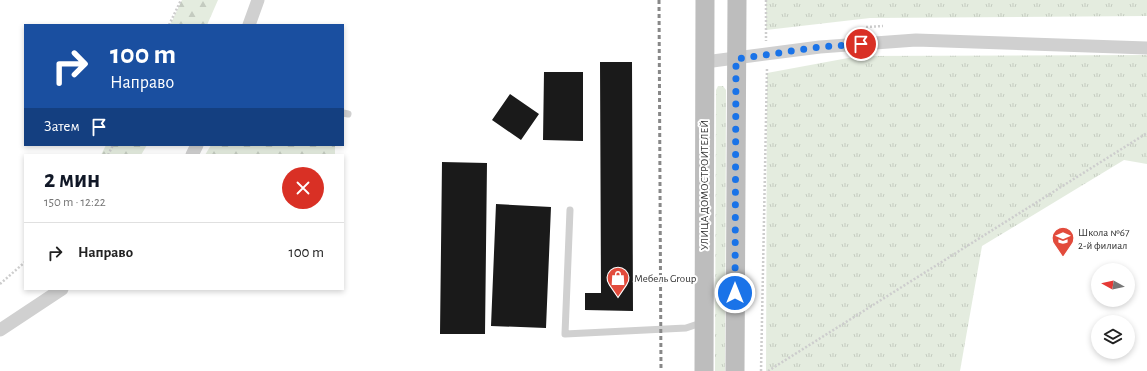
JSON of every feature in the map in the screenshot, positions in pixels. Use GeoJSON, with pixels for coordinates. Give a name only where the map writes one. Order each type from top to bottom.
{"type":"FeatureCollection","features":[{"type":"Feature","properties":{"kind":"main road","name":"УЛИЦА ДОМОСТРОИТЕЛЕЙ"},"geometry":{"type":"LineString","coordinates":[[704,371],[705,0]]}},
{"type":"Feature","properties":{"kind":"main road"},"geometry":{"type":"LineString","coordinates":[[735,371],[737,0]]}},
{"type":"Feature","properties":{"kind":"street"},"geometry":{"type":"LineString","coordinates":[[249,24],[258,0]]}},
{"type":"Feature","properties":{"kind":"street"},"geometry":{"type":"LineString","coordinates":[[705,62],[820,47],[916,40],[1147,48]]}},
{"type":"Feature","properties":{"kind":"street"},"geometry":{"type":"LineString","coordinates":[[0,330],[60,290]]}},
{"type":"Feature","properties":{"kind":"lane"},"geometry":{"type":"LineString","coordinates":[[570,210],[565,334],[686,328],[704,322]]}},
{"type":"Feature","properties":{"kind":"path"},"geometry":{"type":"LineString","coordinates":[[170,24],[181,0]]}},
{"type":"Feature","properties":{"kind":"path"},"geometry":{"type":"LineString","coordinates":[[761,371],[766,0]]}},
{"type":"Feature","properties":{"kind":"path"},"geometry":{"type":"LineString","coordinates":[[768,371],[1147,132]]}},
{"type":"Feature","properties":{"kind":"path"},"geometry":{"type":"LineString","coordinates":[[0,284],[24,263]]}},
{"type":"Feature","properties":{"kind":"green space"},"geometry":{"type":"Polygon","coordinates":[[[182,0],[218,0],[207,24],[170,24],[182,0]]]}},
{"type":"Feature","properties":{"kind":"green space"},"geometry":{"type":"Polygon","coordinates":[[[766,0],[1147,0],[1147,16],[870,18],[766,30],[766,0]]]}},
{"type":"Feature","properties":{"kind":"green space"},"geometry":{"type":"Polygon","coordinates":[[[1147,55],[1147,164],[1124,160],[982,246],[960,371],[766,371],[767,73],[859,56],[1147,55]]]}},
{"type":"Feature","properties":{"kind":"green space"},"geometry":{"type":"Polygon","coordinates":[[[718,86],[723,86],[726,90],[725,371],[715,371],[716,90],[718,86]]]}},
{"type":"Feature","properties":{"kind":"green space"},"geometry":{"type":"Polygon","coordinates":[[[106,146],[146,146],[142,154],[102,154],[106,146]]]}},
{"type":"Feature","properties":{"kind":"green space"},"geometry":{"type":"Polygon","coordinates":[[[210,146],[335,146],[335,154],[206,154],[210,146]]]}},
{"type":"Feature","properties":{"kind":"building"},"geometry":{"type":"Polygon","coordinates":[[[600,62],[632,62],[633,311],[585,310],[585,293],[601,293],[600,62]]]}},
{"type":"Feature","properties":{"kind":"building"},"geometry":{"type":"Polygon","coordinates":[[[544,72],[583,72],[583,141],[543,140],[544,72]]]}},
{"type":"Feature","properties":{"kind":"building"},"geometry":{"type":"Polygon","coordinates":[[[510,94],[539,114],[521,140],[492,120],[510,94]]]}},
{"type":"Feature","properties":{"kind":"building"},"geometry":{"type":"Polygon","coordinates":[[[442,162],[487,163],[485,334],[440,334],[442,162]]]}},
{"type":"Feature","properties":{"kind":"building"},"geometry":{"type":"Polygon","coordinates":[[[496,204],[551,207],[546,328],[491,326],[496,204]]]}},
{"type":"Feature","properties":{"kind":"railway"},"geometry":{"type":"LineString","coordinates":[[659,0],[661,371]]}},
{"type":"Feature","properties":{"kind":"place","name":"Школа №67 2-й филиал"},"geometry":{"type":"Point","coordinates":[1063,258]}},
{"type":"Feature","properties":{"kind":"place","name":"Мебель Group"},"geometry":{"type":"Point","coordinates":[618,298]}},
{"type":"Feature","properties":{"kind":"route"},"geometry":{"type":"LineString","coordinates":[[735,293],[736,59],[820,47],[861,44]]}}]}
